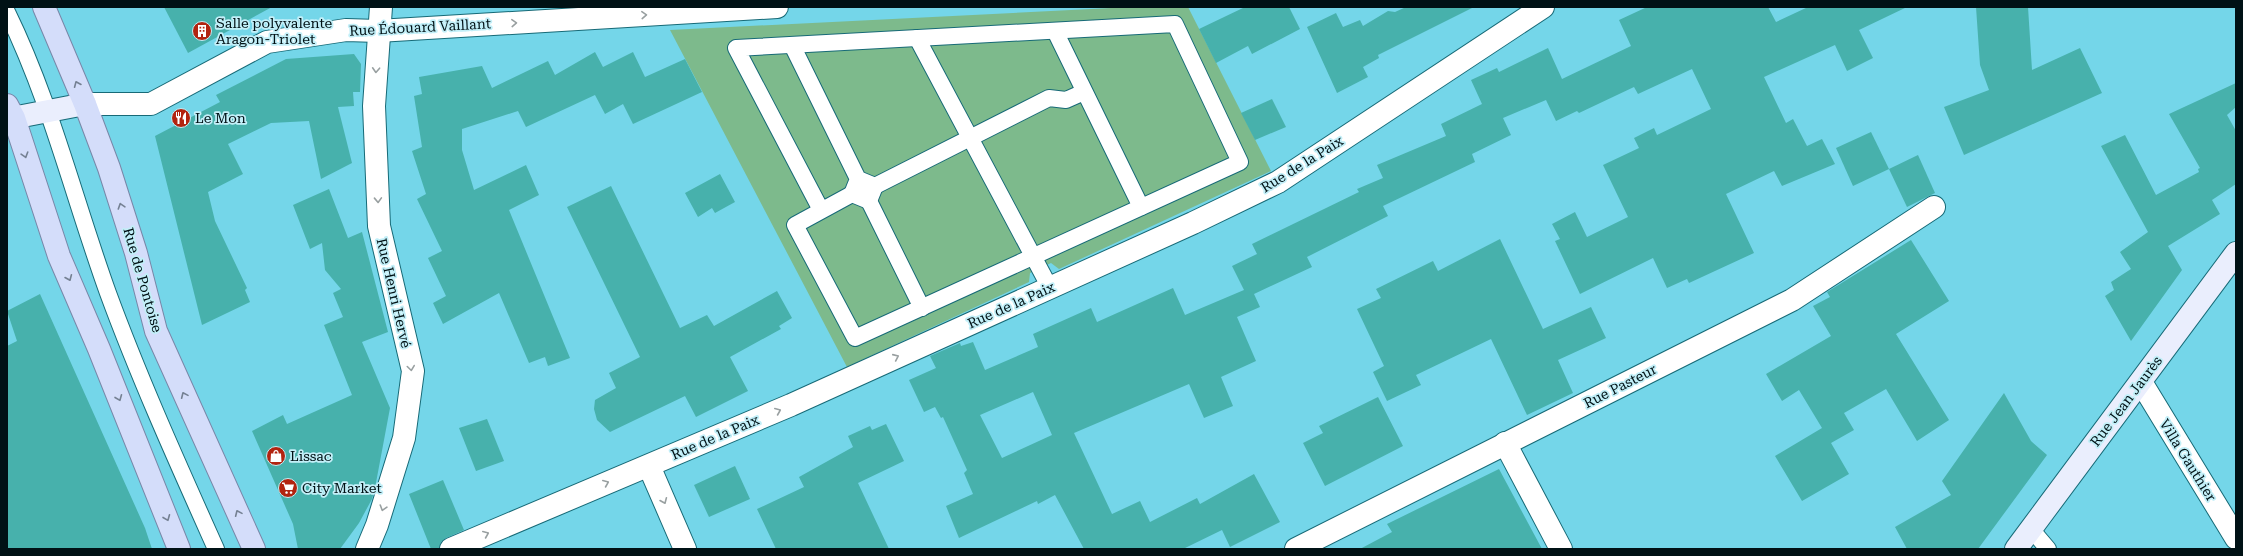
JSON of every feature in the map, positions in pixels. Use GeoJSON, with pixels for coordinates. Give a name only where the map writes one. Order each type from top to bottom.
{"type":"FeatureCollection","features":[{"type":"Feature","properties":{"kind":"main road","name":"Rue de Pontoise"},"geometry":{"type":"LineString","coordinates":[[44,7],[110,168],[136,253],[156,330],[254,549]]}},
{"type":"Feature","properties":{"kind":"main road"},"geometry":{"type":"LineString","coordinates":[[9,114],[60,256],[179,549]]}},
{"type":"Feature","properties":{"kind":"street","name":"Rue Henri Hervé"},"geometry":{"type":"LineString","coordinates":[[367,549],[377,525],[404,438],[413,371],[379,226],[374,106],[380,7]]}},
{"type":"Feature","properties":{"kind":"street","name":"Rue Édouard Vaillant"},"geometry":{"type":"LineString","coordinates":[[9,114],[48,111],[85,104],[151,104],[267,42],[346,30],[378,31],[777,7]]}},
{"type":"Feature","properties":{"kind":"street","name":"Rue de la Paix"},"geometry":{"type":"LineString","coordinates":[[450,549],[791,405],[1194,223],[1278,182],[1543,7]]}},
{"type":"Feature","properties":{"kind":"street","name":"Rue Pasteur"},"geometry":{"type":"LineString","coordinates":[[1307,547],[1506,443],[1792,300],[1934,206]]}},
{"type":"Feature","properties":{"kind":"street","name":"Rue Jean Jaurès"},"geometry":{"type":"LineString","coordinates":[[2016,549],[2236,253]]}},
{"type":"Feature","properties":{"kind":"street","name":"Villa Gauthier"},"geometry":{"type":"LineString","coordinates":[[2141,382],[2236,538]]}},
{"type":"Feature","properties":{"kind":"street"},"geometry":{"type":"LineString","coordinates":[[1506,443],[1561,549]]}},
{"type":"Feature","properties":{"kind":"street"},"geometry":{"type":"LineString","coordinates":[[649,466],[685,549]]}},
{"type":"Feature","properties":{"kind":"lane"},"geometry":{"type":"LineString","coordinates":[[7,12],[22,41],[48,111],[122,328],[147,394],[216,549]]}},
{"type":"Feature","properties":{"kind":"lane"},"geometry":{"type":"LineString","coordinates":[[821,210],[736,48],[1175,24],[1240,162],[855,338],[795,225],[821,210],[855,187],[875,186],[1049,98],[1066,100],[1084,92]]}},
{"type":"Feature","properties":{"kind":"lane"},"geometry":{"type":"LineString","coordinates":[[1055,30],[1141,206]]}},
{"type":"Feature","properties":{"kind":"lane"},"geometry":{"type":"LineString","coordinates":[[917,38],[1050,288]]}},
{"type":"Feature","properties":{"kind":"lane"},"geometry":{"type":"LineString","coordinates":[[792,45],[855,187],[869,201],[922,308]]}},
{"type":"Feature","properties":{"kind":"lane"},"geometry":{"type":"LineString","coordinates":[[869,201],[875,186]]}},
{"type":"Feature","properties":{"kind":"lane"},"geometry":{"type":"LineString","coordinates":[[2031,529],[2048,549]]}},
{"type":"Feature","properties":{"kind":"green space"},"geometry":{"type":"Polygon","coordinates":[[[1131,7],[1188,7],[1271,171],[1059,269],[1051,263],[1030,273],[1029,282],[847,367],[670,30],[1131,7]]]}},
{"type":"Feature","properties":{"kind":"building","name":"Salle polyvalente Aragon-Triolet"},"geometry":{"type":"Polygon","coordinates":[[[164,7],[272,7],[188,53],[164,7]]]}},
{"type":"Feature","properties":{"kind":"building"},"geometry":{"type":"Polygon","coordinates":[[[1245,7],[1289,7],[1300,29],[1252,54],[1248,46],[1216,63],[1199,29],[1245,7]]]}},
{"type":"Feature","properties":{"kind":"building"},"geometry":{"type":"Polygon","coordinates":[[[1406,7],[1474,7],[1378,55],[1379,58],[1363,67],[1368,77],[1337,93],[1307,27],[1336,13],[1343,27],[1360,20],[1363,26],[1388,11],[1395,12],[1406,7]]]}},
{"type":"Feature","properties":{"kind":"building"},"geometry":{"type":"Polygon","coordinates":[[[1647,7],[1768,7],[1776,22],[1808,7],[1907,7],[1859,30],[1873,58],[1847,71],[1835,45],[1764,77],[1786,123],[1793,119],[1807,146],[1822,139],[1835,164],[1782,186],[1774,171],[1726,194],[1754,253],[1689,283],[1687,279],[1667,288],[1653,258],[1580,294],[1555,241],[1560,239],[1552,224],[1575,212],[1587,237],[1628,217],[1603,165],[1639,148],[1634,138],[1654,128],[1657,135],[1711,109],[1692,69],[1638,94],[1634,87],[1579,113],[1577,111],[1556,121],[1546,100],[1503,118],[1511,135],[1472,154],[1475,162],[1383,206],[1388,216],[1307,257],[1312,267],[1254,294],[1260,307],[1237,317],[1256,361],[1221,377],[1233,406],[1204,418],[1189,384],[1074,433],[1112,514],[1140,501],[1150,522],[1197,498],[1200,504],[1254,474],[1280,522],[1230,547],[1222,530],[1183,549],[1084,549],[1055,495],[1038,504],[1037,501],[959,538],[946,506],[973,494],[964,473],[967,470],[943,417],[941,418],[935,407],[924,412],[909,380],[936,368],[930,356],[960,343],[961,346],[973,342],[985,370],[1038,347],[1033,334],[1091,308],[1097,322],[1173,288],[1185,315],[1244,290],[1232,266],[1257,254],[1252,244],[1359,192],[1357,189],[1383,178],[1377,165],[1446,136],[1441,124],[1482,104],[1471,80],[1497,68],[1499,72],[1548,48],[1562,79],[1631,46],[1619,20],[1647,7]],[[1033,392],[980,415],[1002,458],[1052,435],[1033,392]]]}},
{"type":"Feature","properties":{"kind":"building"},"geometry":{"type":"Polygon","coordinates":[[[1976,7],[2028,7],[2032,70],[2080,48],[2102,93],[1964,155],[1944,107],[1989,90],[1980,65],[1976,7]]]}},
{"type":"Feature","properties":{"kind":"building"},"geometry":{"type":"Polygon","coordinates":[[[595,52],[603,67],[633,52],[645,77],[685,59],[702,92],[633,124],[623,104],[605,114],[595,95],[526,127],[518,111],[462,129],[462,150],[474,190],[526,165],[539,195],[509,210],[570,358],[548,366],[545,357],[529,363],[499,293],[443,324],[433,303],[446,296],[428,258],[442,251],[417,199],[426,194],[412,151],[422,147],[414,96],[422,94],[419,77],[482,66],[492,88],[548,61],[555,75],[595,52]]]}},
{"type":"Feature","properties":{"kind":"building"},"geometry":{"type":"Polygon","coordinates":[[[354,54],[361,64],[360,92],[353,92],[354,106],[338,107],[352,163],[321,179],[309,121],[271,123],[228,144],[243,174],[208,192],[215,221],[247,288],[245,290],[250,302],[202,325],[155,136],[220,102],[216,95],[286,59],[354,54]]]}},
{"type":"Feature","properties":{"kind":"building"},"geometry":{"type":"Polygon","coordinates":[[[2236,83],[2236,107],[2227,115],[2236,131],[2236,184],[2212,200],[2220,214],[2168,246],[2182,270],[2131,341],[2105,296],[2114,290],[2111,282],[2131,269],[2120,252],[2148,232],[2101,146],[2125,135],[2156,195],[2199,172],[2198,169],[2200,168],[2169,114],[2236,83]]]}},
{"type":"Feature","properties":{"kind":"building"},"geometry":{"type":"Polygon","coordinates":[[[1272,99],[1286,127],[1255,140],[1241,113],[1272,99]]]}},
{"type":"Feature","properties":{"kind":"building"},"geometry":{"type":"Polygon","coordinates":[[[1871,132],[1889,169],[1853,186],[1836,148],[1871,132]]]}},
{"type":"Feature","properties":{"kind":"building"},"geometry":{"type":"Polygon","coordinates":[[[1918,155],[1935,193],[1907,207],[1889,169],[1918,155]]]}},
{"type":"Feature","properties":{"kind":"building"},"geometry":{"type":"Polygon","coordinates":[[[720,174],[735,202],[715,213],[712,208],[698,217],[685,193],[720,174]]]}},
{"type":"Feature","properties":{"kind":"building"},"geometry":{"type":"Polygon","coordinates":[[[611,186],[680,328],[707,315],[714,326],[777,291],[792,318],[779,326],[781,329],[730,357],[748,391],[696,417],[685,396],[610,432],[597,420],[594,409],[595,400],[616,388],[609,373],[640,357],[567,207],[611,186]]]}},
{"type":"Feature","properties":{"kind":"building"},"geometry":{"type":"Polygon","coordinates":[[[329,189],[348,238],[362,232],[388,332],[362,342],[390,408],[375,488],[372,499],[359,523],[340,549],[298,549],[293,524],[252,431],[283,415],[287,424],[352,395],[324,325],[343,317],[333,293],[341,289],[325,270],[322,243],[310,249],[293,205],[329,189]]]}},
{"type":"Feature","properties":{"kind":"building"},"geometry":{"type":"Polygon","coordinates":[[[1500,239],[1543,329],[1591,307],[1606,338],[1558,360],[1573,393],[1527,415],[1491,339],[1416,375],[1421,385],[1387,401],[1373,372],[1384,366],[1357,309],[1381,298],[1376,289],[1433,261],[1438,271],[1500,239]]]}},
{"type":"Feature","properties":{"kind":"building"},"geometry":{"type":"Polygon","coordinates":[[[1911,240],[1949,301],[1896,334],[1949,420],[1917,441],[1886,389],[1844,413],[1854,430],[1831,443],[1849,474],[1802,501],[1775,456],[1822,428],[1799,390],[1782,401],[1766,374],[1831,336],[1813,306],[1830,297],[1827,292],[1911,240]]]}},
{"type":"Feature","properties":{"kind":"building"},"geometry":{"type":"Polygon","coordinates":[[[40,294],[145,528],[152,549],[7,549],[7,346],[17,341],[7,311],[40,294]]]}},
{"type":"Feature","properties":{"kind":"building"},"geometry":{"type":"Polygon","coordinates":[[[2004,393],[2031,441],[2047,455],[1978,549],[1907,549],[1895,527],[1951,495],[1942,481],[2004,393]]]}},
{"type":"Feature","properties":{"kind":"building"},"geometry":{"type":"Polygon","coordinates":[[[1378,397],[1403,446],[1325,486],[1303,443],[1323,433],[1319,426],[1378,397]]]}},
{"type":"Feature","properties":{"kind":"building"},"geometry":{"type":"Polygon","coordinates":[[[487,419],[504,461],[476,471],[459,428],[487,419]]]}},
{"type":"Feature","properties":{"kind":"building"},"geometry":{"type":"Polygon","coordinates":[[[886,424],[904,461],[858,483],[889,549],[776,549],[757,509],[804,487],[799,477],[853,447],[848,436],[870,426],[872,430],[886,424]]]}},
{"type":"Feature","properties":{"kind":"building"},"geometry":{"type":"Polygon","coordinates":[[[735,466],[750,499],[709,517],[694,485],[735,466]]]}},
{"type":"Feature","properties":{"kind":"building"},"geometry":{"type":"Polygon","coordinates":[[[1499,469],[1542,549],[1360,549],[1392,532],[1387,524],[1499,469]]]}},
{"type":"Feature","properties":{"kind":"building"},"geometry":{"type":"Polygon","coordinates":[[[443,480],[464,530],[446,538],[441,542],[439,549],[431,549],[409,494],[443,480]]]}},
{"type":"Feature","properties":{"kind":"place","name":"Salle polyvalente Aragon-Triolet"},"geometry":{"type":"Point","coordinates":[202,31]}},
{"type":"Feature","properties":{"kind":"place","name":"Le Mon"},"geometry":{"type":"Point","coordinates":[181,118]}},
{"type":"Feature","properties":{"kind":"place","name":"Lissac"},"geometry":{"type":"Point","coordinates":[276,456]}},
{"type":"Feature","properties":{"kind":"place","name":"City Market"},"geometry":{"type":"Point","coordinates":[288,488]}}]}
